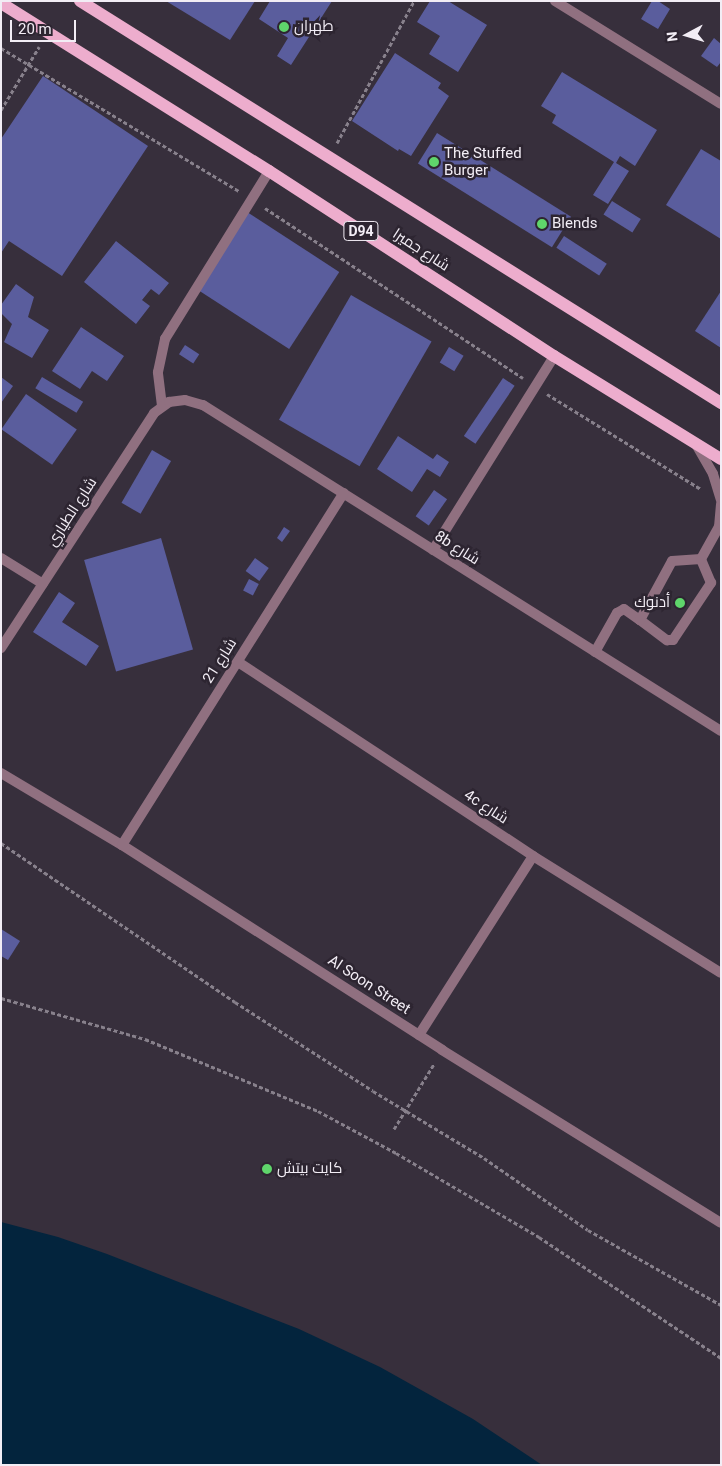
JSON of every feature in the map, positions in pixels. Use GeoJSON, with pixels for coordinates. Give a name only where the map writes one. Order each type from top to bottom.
{"type":"FeatureCollection","features":[{"type":"Feature","properties":{"kind":"main road","name":"شارع جميرا"},"geometry":{"type":"LineString","coordinates":[[80,1],[721,403]]}},
{"type":"Feature","properties":{"kind":"main road","name":"شارع جميرا"},"geometry":{"type":"LineString","coordinates":[[1,4],[270,171],[554,356],[721,459]]}},
{"type":"Feature","properties":{"kind":"street"},"geometry":{"type":"LineString","coordinates":[[555,1],[721,104]]}},
{"type":"Feature","properties":{"kind":"street"},"geometry":{"type":"LineString","coordinates":[[162,406],[158,372],[165,339],[270,171]]}},
{"type":"Feature","properties":{"kind":"street"},"geometry":{"type":"LineString","coordinates":[[433,550],[554,356]]}},
{"type":"Feature","properties":{"kind":"street","name":"شارع الطياري"},"geometry":{"type":"LineString","coordinates":[[1,648],[148,422],[162,406],[175,400]]}},
{"type":"Feature","properties":{"kind":"street","name":"8b شارع"},"geometry":{"type":"LineString","coordinates":[[175,400],[194,401],[203,405],[721,731]]}},
{"type":"Feature","properties":{"kind":"street"},"geometry":{"type":"LineString","coordinates":[[694,443],[713,474],[721,500]]}},
{"type":"Feature","properties":{"kind":"street","name":"شارع 21"},"geometry":{"type":"LineString","coordinates":[[122,846],[344,494]]}},
{"type":"Feature","properties":{"kind":"street"},"geometry":{"type":"LineString","coordinates":[[701,559],[718,528],[721,504]]}},
{"type":"Feature","properties":{"kind":"street"},"geometry":{"type":"LineString","coordinates":[[1,558],[42,584]]}},
{"type":"Feature","properties":{"kind":"street"},"geometry":{"type":"LineString","coordinates":[[640,620],[669,564],[675,560],[701,559]]}},
{"type":"Feature","properties":{"kind":"street"},"geometry":{"type":"LineString","coordinates":[[594,652],[617,612],[624,610],[667,640],[673,640],[711,583],[701,559]]}},
{"type":"Feature","properties":{"kind":"street","name":"4c شارع"},"geometry":{"type":"LineString","coordinates":[[238,662],[533,856],[721,974]]}},
{"type":"Feature","properties":{"kind":"street","name":"Al Soon Street"},"geometry":{"type":"LineString","coordinates":[[1,773],[122,846],[442,1050],[721,1223]]}},
{"type":"Feature","properties":{"kind":"street"},"geometry":{"type":"LineString","coordinates":[[419,1035],[533,856]]}},
{"type":"Feature","properties":{"kind":"path"},"geometry":{"type":"LineString","coordinates":[[329,157],[414,1]]}},
{"type":"Feature","properties":{"kind":"path"},"geometry":{"type":"LineString","coordinates":[[1,110],[47,34]]}},
{"type":"Feature","properties":{"kind":"path"},"geometry":{"type":"LineString","coordinates":[[1,48],[252,199],[535,386],[704,491]]}},
{"type":"Feature","properties":{"kind":"path"},"geometry":{"type":"LineString","coordinates":[[1,843],[235,1002],[405,1111],[492,1164],[588,1230],[721,1305]]}},
{"type":"Feature","properties":{"kind":"path"},"geometry":{"type":"LineString","coordinates":[[1,998],[145,1039],[318,1111],[396,1153],[539,1237],[721,1358]]}},
{"type":"Feature","properties":{"kind":"path"},"geometry":{"type":"LineString","coordinates":[[394,1129],[442,1050]]}},
{"type":"Feature","properties":{"kind":"water"},"geometry":{"type":"Polygon","coordinates":[[[1,1222],[58,1237],[107,1254],[299,1329],[380,1367],[473,1419],[542,1465],[1,1465],[1,1222]]]}},
{"type":"Feature","properties":{"kind":"building"},"geometry":{"type":"Polygon","coordinates":[[[166,1],[255,1],[230,40],[166,1]]]}},
{"type":"Feature","properties":{"kind":"building"},"geometry":{"type":"Polygon","coordinates":[[[270,1],[332,1],[291,65],[277,56],[288,38],[259,19],[270,1]]]}},
{"type":"Feature","properties":{"kind":"building"},"geometry":{"type":"Polygon","coordinates":[[[430,1],[448,1],[487,25],[458,72],[429,54],[440,36],[417,22],[430,1]]]}},
{"type":"Feature","properties":{"kind":"building"},"geometry":{"type":"Polygon","coordinates":[[[652,1],[658,1],[670,9],[658,29],[641,19],[652,1]]]}},
{"type":"Feature","properties":{"kind":"building"},"geometry":{"type":"Polygon","coordinates":[[[714,38],[721,44],[721,62],[717,67],[701,56],[714,38]]]}},
{"type":"Feature","properties":{"kind":"building"},"geometry":{"type":"Polygon","coordinates":[[[395,53],[441,83],[438,88],[449,96],[411,156],[399,149],[398,151],[352,121],[395,53]]]}},
{"type":"Feature","properties":{"kind":"building"},"geometry":{"type":"Polygon","coordinates":[[[562,72],[657,130],[635,166],[620,156],[616,163],[629,171],[608,204],[593,195],[614,162],[552,123],[556,115],[541,106],[562,72]]]}},
{"type":"Feature","properties":{"kind":"building"},"geometry":{"type":"Polygon","coordinates":[[[43,76],[148,146],[62,276],[9,241],[1,253],[1,139],[43,76]]]}},
{"type":"Feature","properties":{"kind":"building"},"geometry":{"type":"Polygon","coordinates":[[[437,133],[571,217],[552,247],[418,164],[437,133]]]}},
{"type":"Feature","properties":{"kind":"building"},"geometry":{"type":"Polygon","coordinates":[[[701,149],[721,161],[721,239],[666,205],[701,149]]]}},
{"type":"Feature","properties":{"kind":"building"},"geometry":{"type":"Polygon","coordinates":[[[612,201],[641,219],[632,233],[604,215],[612,201]]]}},
{"type":"Feature","properties":{"kind":"building"},"geometry":{"type":"Polygon","coordinates":[[[247,212],[339,272],[289,349],[197,289],[247,212]]]}},
{"type":"Feature","properties":{"kind":"building"},"geometry":{"type":"Polygon","coordinates":[[[564,236],[607,264],[599,276],[556,248],[564,236]]]}},
{"type":"Feature","properties":{"kind":"building"},"geometry":{"type":"Polygon","coordinates":[[[116,241],[169,283],[159,295],[151,289],[142,300],[150,306],[136,324],[84,282],[116,241]]]}},
{"type":"Feature","properties":{"kind":"building"},"geometry":{"type":"Polygon","coordinates":[[[16,284],[34,297],[28,317],[49,330],[32,358],[4,342],[12,324],[1,313],[1,305],[16,284]]]}},
{"type":"Feature","properties":{"kind":"building"},"geometry":{"type":"Polygon","coordinates":[[[721,291],[721,348],[695,331],[721,291]]]}},
{"type":"Feature","properties":{"kind":"building"},"geometry":{"type":"Polygon","coordinates":[[[351,295],[432,342],[360,466],[279,420],[351,295]]]}},
{"type":"Feature","properties":{"kind":"building"},"geometry":{"type":"Polygon","coordinates":[[[81,327],[124,356],[107,381],[92,371],[80,389],[52,371],[81,327]]]}},
{"type":"Feature","properties":{"kind":"building"},"geometry":{"type":"Polygon","coordinates":[[[185,345],[199,354],[193,363],[179,354],[185,345]]]}},
{"type":"Feature","properties":{"kind":"building"},"geometry":{"type":"Polygon","coordinates":[[[449,347],[464,356],[454,371],[440,362],[449,347]]]}},
{"type":"Feature","properties":{"kind":"building"},"geometry":{"type":"Polygon","coordinates":[[[1,377],[13,386],[1,403],[1,377]]]}},
{"type":"Feature","properties":{"kind":"building"},"geometry":{"type":"Polygon","coordinates":[[[42,377],[83,402],[76,413],[35,388],[42,377]]]}},
{"type":"Feature","properties":{"kind":"building"},"geometry":{"type":"Polygon","coordinates":[[[503,378],[515,386],[475,444],[464,436],[503,378]]]}},
{"type":"Feature","properties":{"kind":"building"},"geometry":{"type":"Polygon","coordinates":[[[26,394],[77,430],[52,465],[1,429],[26,394]]]}},
{"type":"Feature","properties":{"kind":"building"},"geometry":{"type":"Polygon","coordinates":[[[398,436],[433,459],[437,454],[449,462],[440,477],[427,469],[412,492],[377,469],[398,436]]]}},
{"type":"Feature","properties":{"kind":"building"},"geometry":{"type":"Polygon","coordinates":[[[152,450],[171,461],[141,514],[122,503],[152,450]]]}},
{"type":"Feature","properties":{"kind":"building"},"geometry":{"type":"Polygon","coordinates":[[[434,490],[447,499],[429,525],[416,516],[434,490]]]}},
{"type":"Feature","properties":{"kind":"building"},"geometry":{"type":"Polygon","coordinates":[[[284,527],[290,531],[282,542],[277,538],[284,527]]]}},
{"type":"Feature","properties":{"kind":"building"},"geometry":{"type":"Polygon","coordinates":[[[161,538],[193,650],[116,672],[84,560],[161,538]]]}},
{"type":"Feature","properties":{"kind":"building"},"geometry":{"type":"Polygon","coordinates":[[[255,558],[269,568],[259,581],[246,571],[255,558]]]}},
{"type":"Feature","properties":{"kind":"building"},"geometry":{"type":"Polygon","coordinates":[[[249,579],[259,584],[253,596],[243,591],[249,579]]]}},
{"type":"Feature","properties":{"kind":"building"},"geometry":{"type":"Polygon","coordinates":[[[59,592],[75,603],[62,622],[99,646],[86,666],[33,632],[59,592]]]}},
{"type":"Feature","properties":{"kind":"building"},"geometry":{"type":"Polygon","coordinates":[[[1,929],[20,941],[8,960],[1,956],[1,929]]]}},
{"type":"Feature","properties":{"kind":"place","name":"طهران"},"geometry":{"type":"Point","coordinates":[284,27]}},
{"type":"Feature","properties":{"kind":"place","name":"The Stuffed Burger"},"geometry":{"type":"Point","coordinates":[434,162]}},
{"type":"Feature","properties":{"kind":"place","name":"Blends"},"geometry":{"type":"Point","coordinates":[542,224]}},
{"type":"Feature","properties":{"kind":"place","name":"أدنوك"},"geometry":{"type":"Point","coordinates":[680,603]}},
{"type":"Feature","properties":{"kind":"place","name":"كايت بيتش"},"geometry":{"type":"Point","coordinates":[267,1169]}}]}
